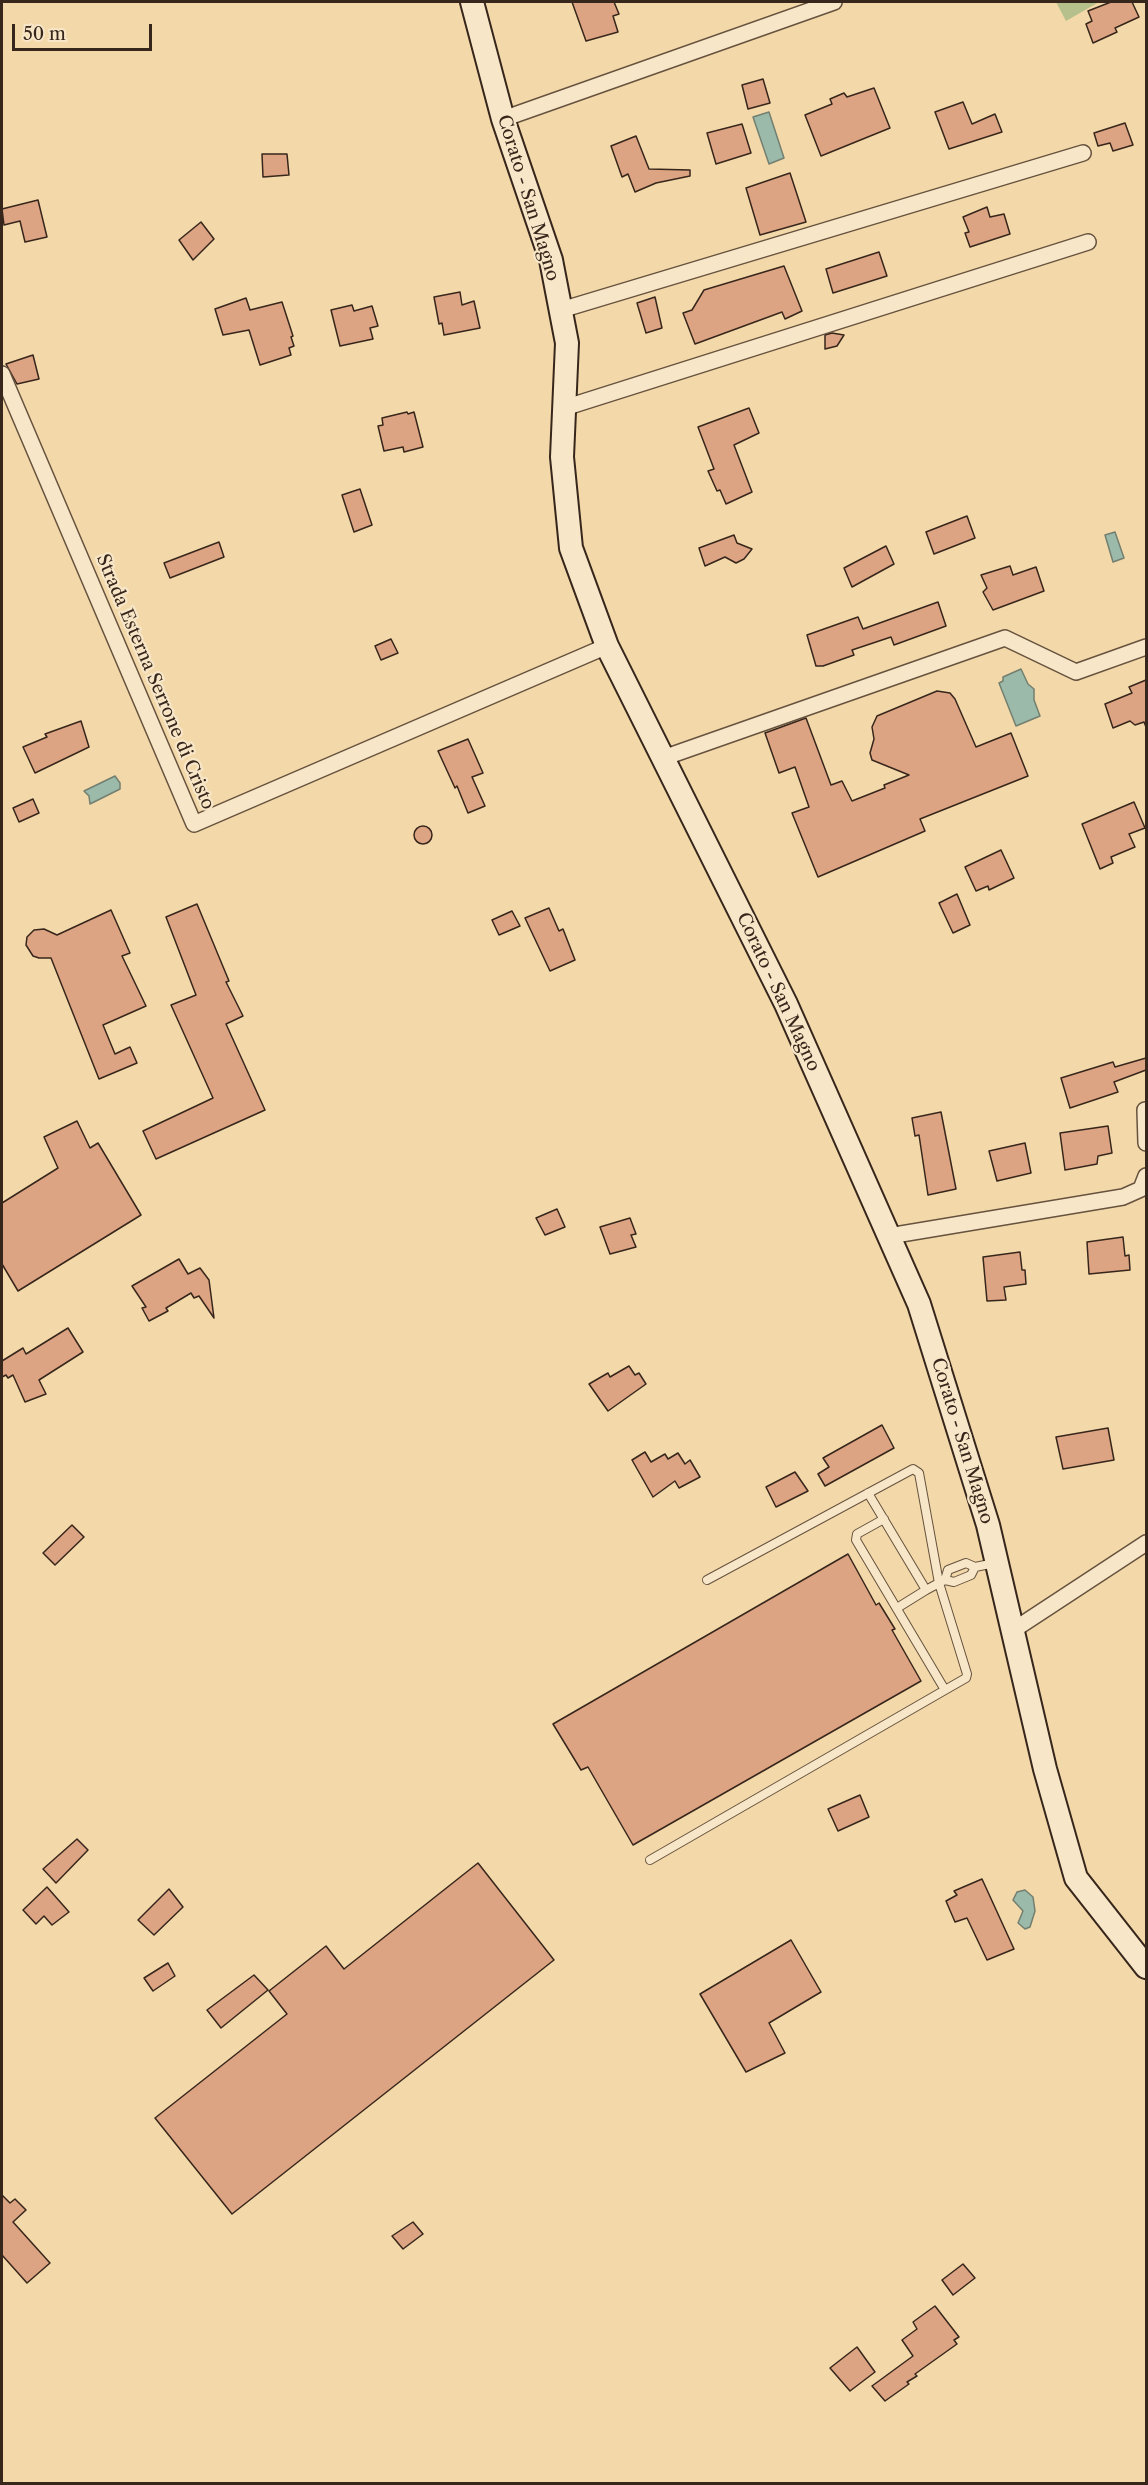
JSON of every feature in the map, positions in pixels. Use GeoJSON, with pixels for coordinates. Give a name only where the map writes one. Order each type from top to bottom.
{"type":"FeatureCollection","features":[{"type":"Feature","properties":{"kind":"main road","name":"Corato - San Magno"},"geometry":{"type":"LineString","coordinates":[[472,2],[503,119],[551,260],[561,310],[567,343],[562,457],[572,548],[607,646],[786,1004],[919,1304],[988,1525],[986,1565],[1012,1631],[1045,1768],[1076,1878],[1146,1966]]}},
{"type":"Feature","properties":{"kind":"street"},"geometry":{"type":"LineString","coordinates":[[503,119],[834,2]]}},
{"type":"Feature","properties":{"kind":"street"},"geometry":{"type":"LineString","coordinates":[[561,310],[1083,153]]}},
{"type":"Feature","properties":{"kind":"street"},"geometry":{"type":"LineString","coordinates":[[564,408],[1088,242]]}},
{"type":"Feature","properties":{"kind":"street","name":"Strada Esterna Serrone di Cristo"},"geometry":{"type":"LineString","coordinates":[[2,374],[194,824],[607,646]]}},
{"type":"Feature","properties":{"kind":"street"},"geometry":{"type":"LineString","coordinates":[[663,758],[1005,638],[1076,672],[1146,648]]}},
{"type":"Feature","properties":{"kind":"street"},"geometry":{"type":"LineString","coordinates":[[1145,1110],[1146,1143]]}},
{"type":"Feature","properties":{"kind":"street"},"geometry":{"type":"LineString","coordinates":[[889,1236],[1123,1197],[1141,1189],[1146,1176]]}},
{"type":"Feature","properties":{"kind":"street"},"geometry":{"type":"LineString","coordinates":[[1012,1631],[1146,1543]]}},
{"type":"Feature","properties":{"kind":"lane"},"geometry":{"type":"LineString","coordinates":[[650,1860],[966,1678],[967,1674],[942,1582],[919,1473],[913,1469],[707,1580]]}},
{"type":"Feature","properties":{"kind":"lane"},"geometry":{"type":"LineString","coordinates":[[868,1493],[926,1590]]}},
{"type":"Feature","properties":{"kind":"lane"},"geometry":{"type":"LineString","coordinates":[[884,1519],[857,1534],[855,1540],[945,1690]]}},
{"type":"Feature","properties":{"kind":"lane"},"geometry":{"type":"LineString","coordinates":[[942,1582],[948,1570],[966,1563],[986,1565]]}},
{"type":"Feature","properties":{"kind":"lane"},"geometry":{"type":"LineString","coordinates":[[897,1608],[942,1582],[954,1582],[986,1565]]}},
{"type":"Feature","properties":{"kind":"green space"},"geometry":{"type":"Polygon","coordinates":[[[1056,2],[1099,2],[1066,21],[1056,2]]]}},
{"type":"Feature","properties":{"kind":"shaded area"},"geometry":{"type":"Polygon","coordinates":[[[769,112],[784,158],[769,164],[753,117],[769,112]]]}},
{"type":"Feature","properties":{"kind":"shaded area"},"geometry":{"type":"Polygon","coordinates":[[[1115,532],[1124,558],[1113,562],[1105,535],[1115,532]]]}},
{"type":"Feature","properties":{"kind":"shaded area"},"geometry":{"type":"Polygon","coordinates":[[[1021,669],[1028,684],[1034,689],[1034,700],[1040,716],[1016,726],[999,683],[1003,681],[1003,677],[1021,669]]]}},
{"type":"Feature","properties":{"kind":"shaded area"},"geometry":{"type":"Polygon","coordinates":[[[115,776],[120,783],[120,789],[90,804],[89,796],[84,791],[115,776]]]}},
{"type":"Feature","properties":{"kind":"shaded area"},"geometry":{"type":"Polygon","coordinates":[[[1025,1890],[1033,1897],[1035,1911],[1030,1927],[1025,1929],[1018,1923],[1023,1911],[1013,1900],[1017,1892],[1025,1890]]]}},
{"type":"Feature","properties":{"kind":"building"},"geometry":{"type":"Polygon","coordinates":[[[572,2],[614,2],[619,14],[613,16],[618,32],[586,41],[572,2]]]}},
{"type":"Feature","properties":{"kind":"building"},"geometry":{"type":"Polygon","coordinates":[[[1111,2],[1132,2],[1139,17],[1115,28],[1117,32],[1093,43],[1086,24],[1092,21],[1088,11],[1111,2]]]}},
{"type":"Feature","properties":{"kind":"building"},"geometry":{"type":"Polygon","coordinates":[[[763,79],[770,103],[748,109],[742,85],[763,79]]]}},
{"type":"Feature","properties":{"kind":"building"},"geometry":{"type":"Polygon","coordinates":[[[874,88],[890,128],[821,156],[805,115],[832,104],[830,99],[844,93],[847,97],[874,88]]]}},
{"type":"Feature","properties":{"kind":"building"},"geometry":{"type":"Polygon","coordinates":[[[963,102],[972,124],[995,114],[1002,132],[949,149],[935,112],[963,102]]]}},
{"type":"Feature","properties":{"kind":"building"},"geometry":{"type":"Polygon","coordinates":[[[1125,123],[1133,145],[1113,151],[1110,143],[1098,146],[1094,133],[1125,123]]]}},
{"type":"Feature","properties":{"kind":"building"},"geometry":{"type":"Polygon","coordinates":[[[742,124],[751,153],[716,164],[707,133],[742,124]]]}},
{"type":"Feature","properties":{"kind":"building"},"geometry":{"type":"Polygon","coordinates":[[[636,136],[649,169],[690,170],[690,176],[656,183],[635,192],[628,174],[622,177],[611,146],[636,136]]]}},
{"type":"Feature","properties":{"kind":"building"},"geometry":{"type":"Polygon","coordinates":[[[262,154],[287,154],[289,175],[263,177],[262,154]]]}},
{"type":"Feature","properties":{"kind":"building"},"geometry":{"type":"Polygon","coordinates":[[[790,173],[806,222],[760,235],[746,188],[790,173]]]}},
{"type":"Feature","properties":{"kind":"building"},"geometry":{"type":"Polygon","coordinates":[[[38,200],[47,237],[25,242],[20,221],[4,225],[2,209],[38,200]]]}},
{"type":"Feature","properties":{"kind":"building"},"geometry":{"type":"Polygon","coordinates":[[[987,207],[990,217],[1004,214],[1010,234],[970,247],[965,233],[969,232],[963,217],[987,207]]]}},
{"type":"Feature","properties":{"kind":"building"},"geometry":{"type":"Polygon","coordinates":[[[201,222],[214,239],[193,260],[179,240],[201,222]]]}},
{"type":"Feature","properties":{"kind":"building"},"geometry":{"type":"Polygon","coordinates":[[[879,252],[887,276],[833,293],[826,269],[879,252]]]}},
{"type":"Feature","properties":{"kind":"building"},"geometry":{"type":"Polygon","coordinates":[[[784,266],[802,311],[785,319],[782,312],[695,344],[683,313],[692,310],[704,290],[784,266]]]}},
{"type":"Feature","properties":{"kind":"building"},"geometry":{"type":"Polygon","coordinates":[[[460,292],[462,305],[474,301],[480,328],[444,335],[442,323],[439,324],[434,297],[460,292]]]}},
{"type":"Feature","properties":{"kind":"building"},"geometry":{"type":"Polygon","coordinates":[[[655,297],[662,328],[646,333],[637,303],[655,297]]]}},
{"type":"Feature","properties":{"kind":"building"},"geometry":{"type":"Polygon","coordinates":[[[246,298],[250,310],[282,302],[293,336],[291,337],[294,346],[289,348],[291,355],[260,365],[249,330],[223,335],[215,309],[246,298]]]}},
{"type":"Feature","properties":{"kind":"building"},"geometry":{"type":"Polygon","coordinates":[[[352,305],[354,311],[372,306],[378,326],[370,328],[373,339],[340,346],[331,310],[352,305]]]}},
{"type":"Feature","properties":{"kind":"building"},"geometry":{"type":"Polygon","coordinates":[[[832,333],[844,335],[837,346],[825,349],[825,335],[832,333]]]}},
{"type":"Feature","properties":{"kind":"building"},"geometry":{"type":"Polygon","coordinates":[[[33,355],[39,379],[17,384],[6,364],[33,355]]]}},
{"type":"Feature","properties":{"kind":"building"},"geometry":{"type":"Polygon","coordinates":[[[749,408],[759,433],[734,445],[752,492],[726,504],[708,471],[714,469],[698,427],[749,408]]]}},
{"type":"Feature","properties":{"kind":"building"},"geometry":{"type":"Polygon","coordinates":[[[407,412],[408,414],[414,412],[423,447],[404,452],[403,447],[384,451],[378,426],[383,425],[382,418],[407,412]]]}},
{"type":"Feature","properties":{"kind":"building"},"geometry":{"type":"Polygon","coordinates":[[[360,489],[372,525],[354,532],[342,495],[360,489]]]}},
{"type":"Feature","properties":{"kind":"building"},"geometry":{"type":"Polygon","coordinates":[[[967,516],[975,538],[934,554],[926,532],[967,516]]]}},
{"type":"Feature","properties":{"kind":"building"},"geometry":{"type":"Polygon","coordinates":[[[734,535],[737,543],[752,549],[744,559],[736,563],[725,557],[705,566],[699,548],[734,535]]]}},
{"type":"Feature","properties":{"kind":"building"},"geometry":{"type":"Polygon","coordinates":[[[219,542],[224,557],[170,578],[164,563],[219,542]]]}},
{"type":"Feature","properties":{"kind":"building"},"geometry":{"type":"Polygon","coordinates":[[[886,546],[894,564],[852,587],[844,568],[886,546]]]}},
{"type":"Feature","properties":{"kind":"building"},"geometry":{"type":"Polygon","coordinates":[[[1010,566],[1013,575],[1036,567],[1044,591],[993,610],[983,592],[987,588],[981,575],[1010,566]]]}},
{"type":"Feature","properties":{"kind":"building"},"geometry":{"type":"Polygon","coordinates":[[[938,602],[946,626],[894,645],[891,637],[852,650],[854,655],[823,666],[816,666],[807,635],[858,617],[863,629],[938,602]]]}},
{"type":"Feature","properties":{"kind":"building"},"geometry":{"type":"Polygon","coordinates":[[[391,639],[398,653],[381,660],[375,646],[391,639]]]}},
{"type":"Feature","properties":{"kind":"building"},"geometry":{"type":"Polygon","coordinates":[[[1146,680],[1146,727],[1144,722],[1135,725],[1130,721],[1113,728],[1105,704],[1132,693],[1129,687],[1146,680]]]}},
{"type":"Feature","properties":{"kind":"building"},"geometry":{"type":"Polygon","coordinates":[[[937,691],[950,693],[955,699],[976,747],[1011,733],[1028,776],[920,819],[925,831],[818,877],[792,813],[809,807],[795,767],[779,773],[765,733],[806,718],[831,785],[842,781],[852,801],[885,788],[884,785],[909,775],[872,760],[870,753],[874,739],[872,727],[877,716],[937,691]]]}},
{"type":"Feature","properties":{"kind":"building"},"geometry":{"type":"Polygon","coordinates":[[[81,721],[89,747],[35,773],[23,747],[47,737],[45,734],[81,721]]]}},
{"type":"Feature","properties":{"kind":"building"},"geometry":{"type":"Polygon","coordinates":[[[468,739],[483,773],[472,777],[485,806],[468,813],[457,786],[455,788],[438,751],[468,739]]]}},
{"type":"Feature","properties":{"kind":"building"},"geometry":{"type":"Polygon","coordinates":[[[33,799],[39,813],[19,822],[13,808],[33,799]]]}},
{"type":"Feature","properties":{"kind":"building"},"geometry":{"type":"Polygon","coordinates":[[[1134,802],[1145,828],[1129,834],[1135,847],[1111,857],[1113,863],[1100,869],[1082,824],[1134,802]]]}},
{"type":"Feature","properties":{"kind":"building"},"geometry":{"type":"Polygon","coordinates":[[[423,826],[429,829],[432,835],[429,841],[423,844],[417,841],[414,835],[417,829],[423,826]]]}},
{"type":"Feature","properties":{"kind":"building"},"geometry":{"type":"Polygon","coordinates":[[[1001,850],[1014,878],[989,890],[988,886],[976,891],[965,867],[1001,850]]]}},
{"type":"Feature","properties":{"kind":"building"},"geometry":{"type":"Polygon","coordinates":[[[957,894],[970,925],[953,933],[939,903],[957,894]]]}},
{"type":"Feature","properties":{"kind":"building"},"geometry":{"type":"Polygon","coordinates":[[[197,904],[229,981],[226,982],[243,1016],[226,1024],[265,1110],[156,1159],[143,1131],[213,1098],[171,1005],[196,995],[166,917],[197,904]]]}},
{"type":"Feature","properties":{"kind":"building"},"geometry":{"type":"Polygon","coordinates":[[[549,908],[559,931],[563,929],[575,960],[550,971],[525,918],[549,908]]]}},
{"type":"Feature","properties":{"kind":"building"},"geometry":{"type":"Polygon","coordinates":[[[111,910],[130,953],[122,956],[146,1006],[103,1025],[115,1054],[130,1047],[137,1063],[99,1079],[51,958],[33,956],[26,945],[27,937],[34,930],[44,929],[57,935],[111,910]]]}},
{"type":"Feature","properties":{"kind":"building"},"geometry":{"type":"Polygon","coordinates":[[[512,911],[520,926],[499,935],[492,920],[512,911]]]}},
{"type":"Feature","properties":{"kind":"building"},"geometry":{"type":"Polygon","coordinates":[[[1146,1058],[1146,1070],[1114,1082],[1118,1092],[1070,1108],[1061,1078],[1113,1062],[1115,1067],[1146,1058]]]}},
{"type":"Feature","properties":{"kind":"building"},"geometry":{"type":"Polygon","coordinates":[[[941,1112],[956,1189],[928,1195],[919,1135],[915,1136],[912,1118],[941,1112]]]}},
{"type":"Feature","properties":{"kind":"building"},"geometry":{"type":"Polygon","coordinates":[[[77,1121],[90,1148],[98,1143],[141,1215],[18,1291],[2,1264],[2,1203],[58,1168],[44,1137],[77,1121]]]}},
{"type":"Feature","properties":{"kind":"building"},"geometry":{"type":"Polygon","coordinates":[[[1108,1126],[1112,1153],[1098,1156],[1097,1164],[1065,1170],[1060,1133],[1108,1126]]]}},
{"type":"Feature","properties":{"kind":"building"},"geometry":{"type":"Polygon","coordinates":[[[1025,1143],[1031,1173],[997,1181],[989,1151],[1025,1143]]]}},
{"type":"Feature","properties":{"kind":"building"},"geometry":{"type":"Polygon","coordinates":[[[557,1209],[565,1227],[545,1235],[536,1218],[557,1209]]]}},
{"type":"Feature","properties":{"kind":"building"},"geometry":{"type":"Polygon","coordinates":[[[630,1218],[636,1234],[631,1235],[636,1247],[610,1254],[600,1227],[630,1218]]]}},
{"type":"Feature","properties":{"kind":"building"},"geometry":{"type":"Polygon","coordinates":[[[1123,1237],[1125,1256],[1129,1255],[1130,1270],[1089,1274],[1087,1242],[1123,1237]]]}},
{"type":"Feature","properties":{"kind":"building"},"geometry":{"type":"Polygon","coordinates":[[[1020,1252],[1026,1284],[1004,1287],[1006,1300],[987,1301],[983,1257],[1020,1252]]]}},
{"type":"Feature","properties":{"kind":"building"},"geometry":{"type":"Polygon","coordinates":[[[179,1259],[188,1274],[200,1268],[209,1280],[214,1318],[199,1296],[194,1298],[191,1293],[166,1308],[168,1311],[149,1321],[142,1308],[146,1307],[132,1286],[179,1259]]]}},
{"type":"Feature","properties":{"kind":"building"},"geometry":{"type":"Polygon","coordinates":[[[68,1328],[83,1352],[39,1380],[46,1394],[25,1402],[13,1375],[8,1378],[6,1375],[2,1377],[2,1361],[23,1348],[26,1354],[68,1328]]]}},
{"type":"Feature","properties":{"kind":"building"},"geometry":{"type":"Polygon","coordinates":[[[629,1366],[635,1375],[639,1373],[646,1384],[608,1411],[589,1384],[608,1373],[610,1377],[629,1366]]]}},
{"type":"Feature","properties":{"kind":"building"},"geometry":{"type":"Polygon","coordinates":[[[882,1425],[894,1448],[825,1486],[818,1474],[829,1467],[823,1458],[882,1425]]]}},
{"type":"Feature","properties":{"kind":"building"},"geometry":{"type":"Polygon","coordinates":[[[1108,1428],[1114,1460],[1063,1469],[1056,1437],[1108,1428]]]}},
{"type":"Feature","properties":{"kind":"building"},"geometry":{"type":"Polygon","coordinates":[[[645,1452],[651,1462],[665,1454],[668,1459],[678,1453],[685,1464],[690,1460],[700,1477],[679,1488],[675,1481],[653,1497],[632,1460],[645,1452]]]}},
{"type":"Feature","properties":{"kind":"building"},"geometry":{"type":"Polygon","coordinates":[[[795,1472],[808,1491],[776,1507],[766,1487],[795,1472]]]}},
{"type":"Feature","properties":{"kind":"building"},"geometry":{"type":"Polygon","coordinates":[[[72,1525],[84,1537],[55,1565],[43,1553],[72,1525]]]}},
{"type":"Feature","properties":{"kind":"building"},"geometry":{"type":"Polygon","coordinates":[[[848,1554],[876,1605],[879,1603],[895,1629],[892,1630],[921,1681],[633,1845],[588,1767],[581,1770],[553,1724],[848,1554]]]}},
{"type":"Feature","properties":{"kind":"building"},"geometry":{"type":"Polygon","coordinates":[[[860,1795],[869,1817],[838,1831],[828,1809],[860,1795]]]}},
{"type":"Feature","properties":{"kind":"building"},"geometry":{"type":"Polygon","coordinates":[[[77,1839],[88,1850],[56,1883],[43,1869],[77,1839]]]}},
{"type":"Feature","properties":{"kind":"building"},"geometry":{"type":"Polygon","coordinates":[[[478,1863],[554,1960],[232,2214],[155,2118],[287,2014],[269,1991],[326,1946],[344,1969],[478,1863]]]}},
{"type":"Feature","properties":{"kind":"building"},"geometry":{"type":"Polygon","coordinates":[[[982,1879],[1014,1949],[987,1960],[967,1918],[955,1922],[946,1901],[957,1895],[954,1891],[982,1879]]]}},
{"type":"Feature","properties":{"kind":"building"},"geometry":{"type":"Polygon","coordinates":[[[47,1887],[69,1912],[52,1925],[44,1916],[36,1924],[23,1910],[47,1887]]]}},
{"type":"Feature","properties":{"kind":"building"},"geometry":{"type":"Polygon","coordinates":[[[169,1889],[183,1907],[154,1935],[138,1920],[169,1889]]]}},
{"type":"Feature","properties":{"kind":"building"},"geometry":{"type":"Polygon","coordinates":[[[791,1940],[821,1992],[769,2023],[785,2053],[746,2072],[700,1994],[791,1940]]]}},
{"type":"Feature","properties":{"kind":"building"},"geometry":{"type":"Polygon","coordinates":[[[168,1963],[175,1976],[153,1991],[144,1978],[168,1963]]]}},
{"type":"Feature","properties":{"kind":"building"},"geometry":{"type":"Polygon","coordinates":[[[254,1975],[268,1990],[221,2028],[207,2010],[254,1975]]]}},
{"type":"Feature","properties":{"kind":"building"},"geometry":{"type":"Polygon","coordinates":[[[2,2195],[10,2203],[15,2199],[26,2210],[13,2222],[50,2263],[27,2283],[2,2255],[2,2195]]]}},
{"type":"Feature","properties":{"kind":"building"},"geometry":{"type":"Polygon","coordinates":[[[413,2222],[423,2234],[403,2249],[392,2236],[413,2222]]]}},
{"type":"Feature","properties":{"kind":"building"},"geometry":{"type":"Polygon","coordinates":[[[963,2264],[975,2278],[953,2295],[942,2280],[963,2264]]]}},
{"type":"Feature","properties":{"kind":"building"},"geometry":{"type":"Polygon","coordinates":[[[935,2306],[959,2337],[954,2340],[957,2344],[915,2374],[917,2376],[907,2382],[909,2384],[885,2401],[872,2386],[913,2356],[902,2340],[917,2329],[913,2322],[935,2306]]]}},
{"type":"Feature","properties":{"kind":"building"},"geometry":{"type":"Polygon","coordinates":[[[857,2347],[875,2372],[850,2391],[830,2368],[857,2347]]]}}]}
